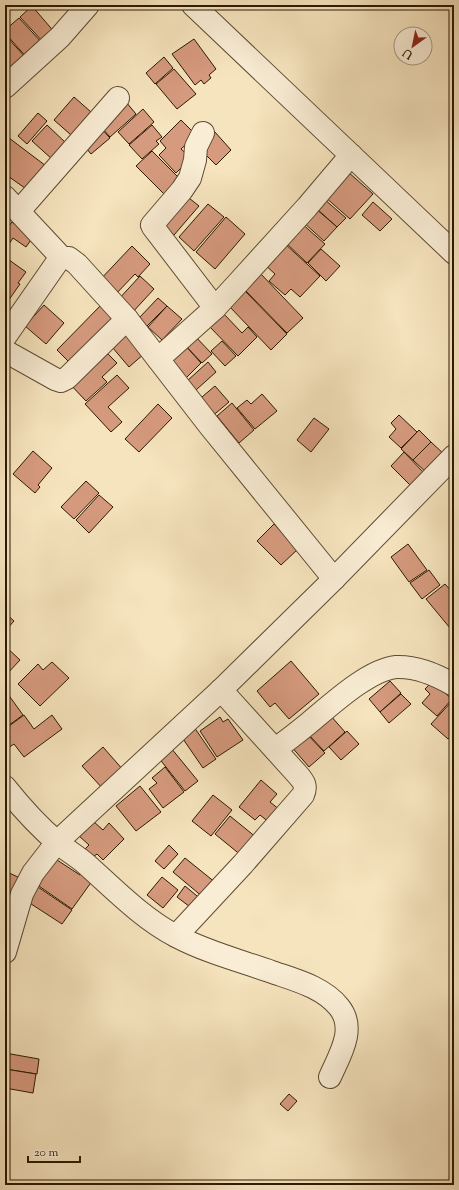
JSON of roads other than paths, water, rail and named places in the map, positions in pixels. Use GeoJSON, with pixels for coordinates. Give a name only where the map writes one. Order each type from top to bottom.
{"type":"FeatureCollection","features":[{"type":"Feature","properties":{"kind":"street"},"geometry":{"type":"LineString","coordinates":[[5,87],[60,37],[88,5]]}},
{"type":"Feature","properties":{"kind":"street"},"geometry":{"type":"LineString","coordinates":[[193,5],[454,253]]}},
{"type":"Feature","properties":{"kind":"street"},"geometry":{"type":"LineString","coordinates":[[118,98],[12,204],[62,258],[69,258],[77,264],[127,319],[209,425],[334,579]]}},
{"type":"Feature","properties":{"kind":"street"},"geometry":{"type":"LineString","coordinates":[[203,133],[197,142],[195,160],[190,178],[182,190],[152,225],[215,308]]}},
{"type":"Feature","properties":{"kind":"street"},"geometry":{"type":"LineString","coordinates":[[158,359],[215,308],[307,207],[351,155]]}},
{"type":"Feature","properties":{"kind":"street"},"geometry":{"type":"LineString","coordinates":[[5,336],[52,269],[62,258]]}},
{"type":"Feature","properties":{"kind":"street"},"geometry":{"type":"LineString","coordinates":[[5,351],[61,381],[67,378],[127,319]]}},
{"type":"Feature","properties":{"kind":"street"},"geometry":{"type":"LineString","coordinates":[[5,952],[22,894],[33,873],[57,842],[221,690],[334,579],[454,456]]}},
{"type":"Feature","properties":{"kind":"street"},"geometry":{"type":"LineString","coordinates":[[275,749],[342,696],[364,680],[380,671],[396,667],[412,668],[429,672],[454,686]]}},
{"type":"Feature","properties":{"kind":"street"},"geometry":{"type":"LineString","coordinates":[[176,936],[243,864],[303,795],[305,786],[303,781],[275,749],[221,690]]}},
{"type":"Feature","properties":{"kind":"street"},"geometry":{"type":"LineString","coordinates":[[5,787],[20,806],[57,842],[160,926],[176,936],[212,951],[314,988],[330,997],[340,1008],[345,1017],[347,1028],[343,1048],[330,1077]]}}]}
